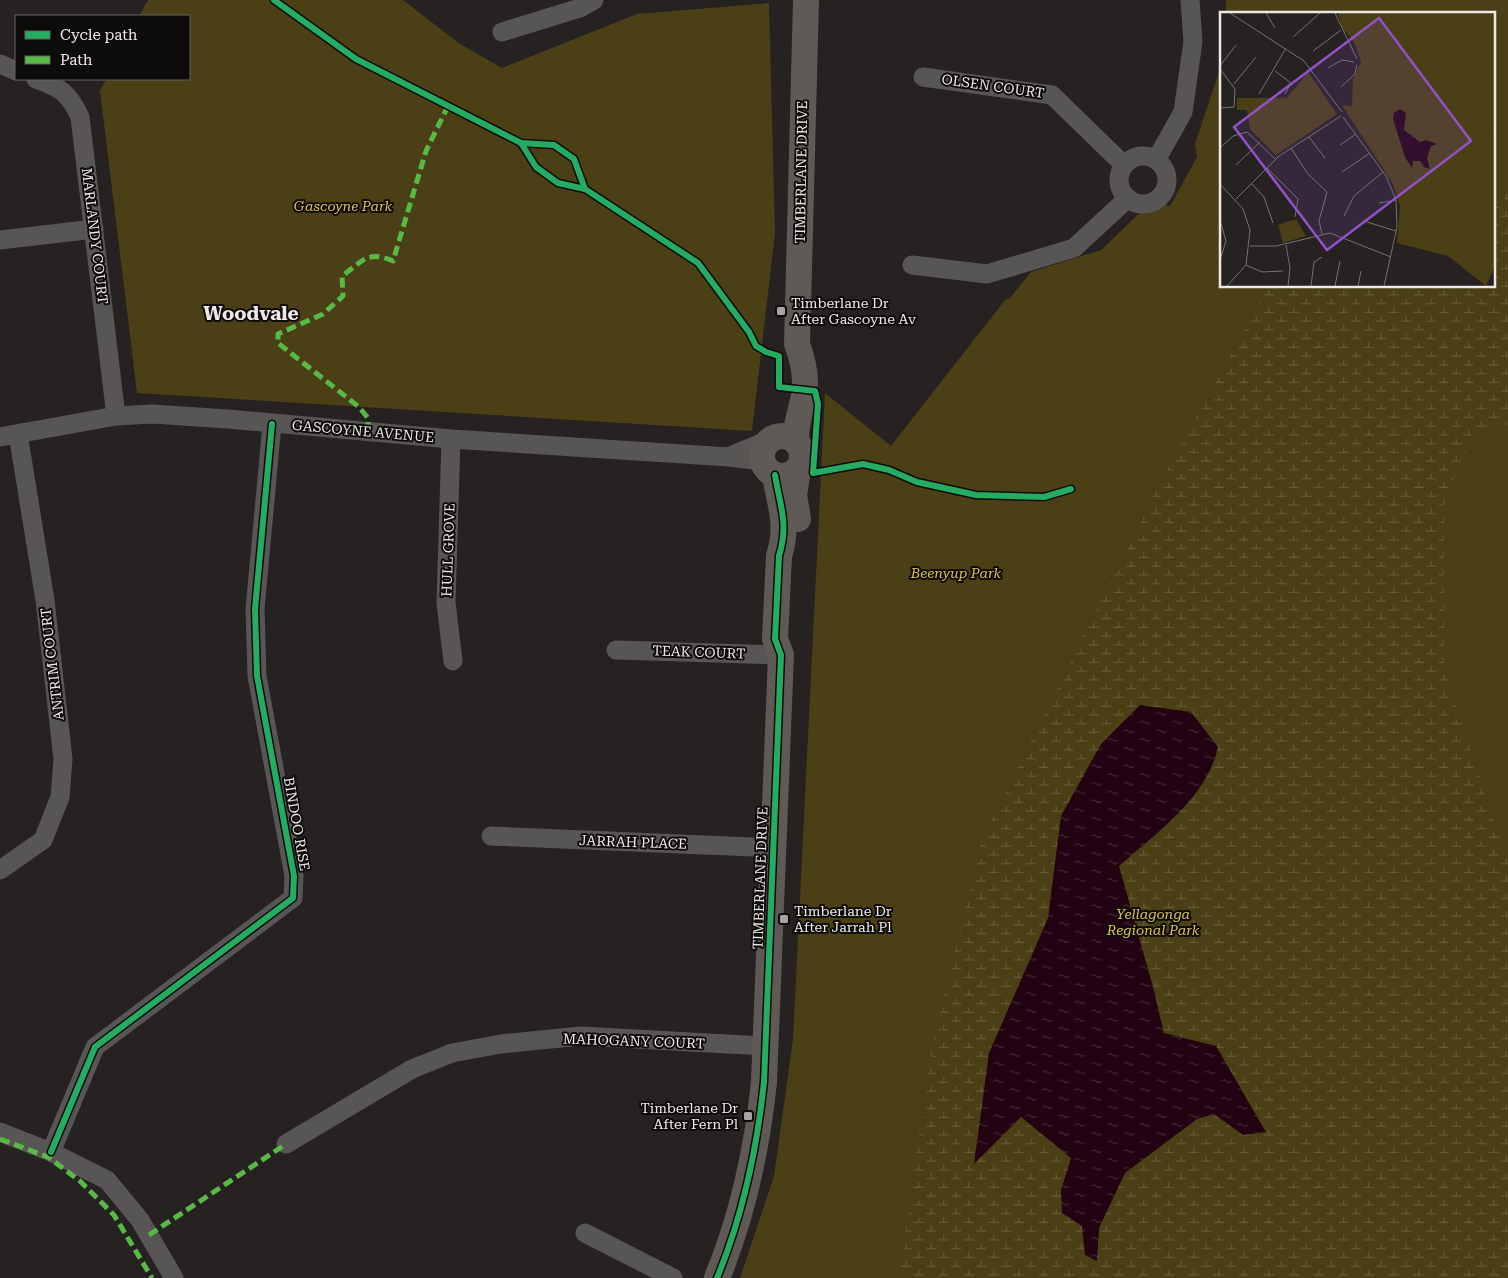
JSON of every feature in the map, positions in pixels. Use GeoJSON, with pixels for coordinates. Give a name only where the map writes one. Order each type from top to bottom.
{"type":"FeatureCollection","features":[{"type":"Feature","properties":{"kind":"street"},"geometry":{"type":"LineString","coordinates":[[502,32],[580,8],[594,0]]}},
{"type":"Feature","properties":{"kind":"street","name":"TIMBERLANE DRIVE"},"geometry":{"type":"LineString","coordinates":[[717,1278],[736,1225],[750,1175],[760,1127],[764,1082],[781,655],[789,641],[793,558],[798,528],[794,495],[779,454],[796,426],[805,390],[803,361],[797,344],[806,0]]}},
{"type":"Feature","properties":{"kind":"street"},"geometry":{"type":"LineString","coordinates":[[1156,160],[1183,112],[1193,41],[1190,0]]}},
{"type":"Feature","properties":{"kind":"street"},"geometry":{"type":"LineString","coordinates":[[0,64],[15,71]]}},
{"type":"Feature","properties":{"kind":"street","name":"OLSEN COURT"},"geometry":{"type":"LineString","coordinates":[[923,77],[1052,95],[1124,165]]}},
{"type":"Feature","properties":{"kind":"street","name":"MARLANDY COURT"},"geometry":{"type":"LineString","coordinates":[[39,80],[56,86],[65,94],[80,117],[116,416]]}},
{"type":"Feature","properties":{"kind":"street"},"geometry":{"type":"LineString","coordinates":[[1138,156],[1146,156],[1156,160],[1162,166],[1167,182],[1165,190],[1160,197],[1145,204],[1137,203],[1128,198],[1120,185],[1119,176],[1124,165],[1138,156]]}},
{"type":"Feature","properties":{"kind":"street"},"geometry":{"type":"LineString","coordinates":[[912,266],[987,274],[1074,248],[1128,198]]}},
{"type":"Feature","properties":{"kind":"street"},"geometry":{"type":"LineString","coordinates":[[0,240],[94,230]]}},
{"type":"Feature","properties":{"kind":"street","name":"GASCOYNE AVENUE"},"geometry":{"type":"LineString","coordinates":[[9,435],[116,416],[152,414],[194,416],[451,439],[729,457],[779,454]]}},
{"type":"Feature","properties":{"kind":"street","name":"BINDOO RISE"},"geometry":{"type":"LineString","coordinates":[[51,1152],[95,1047],[293,898],[294,876],[257,676],[255,609],[272,424]]}},
{"type":"Feature","properties":{"kind":"street","name":"ANTRIM COURT"},"geometry":{"type":"LineString","coordinates":[[0,870],[43,840],[60,797],[63,759],[44,600],[9,435]]}},
{"type":"Feature","properties":{"kind":"street","name":"HULL GROVE"},"geometry":{"type":"LineString","coordinates":[[451,439],[446,603],[453,661]]}},
{"type":"Feature","properties":{"kind":"street","name":"TEAK COURT"},"geometry":{"type":"LineString","coordinates":[[616,650],[781,655]]}},
{"type":"Feature","properties":{"kind":"street","name":"JARRAH PLACE"},"geometry":{"type":"LineString","coordinates":[[491,836],[774,848]]}},
{"type":"Feature","properties":{"kind":"street","name":"MAHOGANY COURT"},"geometry":{"type":"LineString","coordinates":[[286,1144],[412,1069],[452,1053],[501,1044],[581,1036],[766,1046]]}},
{"type":"Feature","properties":{"kind":"street"},"geometry":{"type":"LineString","coordinates":[[0,1132],[51,1152],[107,1180],[140,1220],[174,1278]]}},
{"type":"Feature","properties":{"kind":"street"},"geometry":{"type":"LineString","coordinates":[[585,1233],[673,1278]]}},
{"type":"Feature","properties":{"kind":"green space","name":"Gascoyne Park"},"geometry":{"type":"Polygon","coordinates":[[[148,0],[403,0],[460,44],[502,68],[637,14],[769,3],[775,233],[752,431],[137,393],[100,91],[106,80],[190,80],[190,15],[140,15],[148,0]]]}},
{"type":"Feature","properties":{"kind":"green space","name":"Yellagonga Regional Park"},"geometry":{"type":"Polygon","coordinates":[[[1226,0],[1508,0],[1508,1278],[740,1278],[774,1176],[793,1039],[825,393],[891,446],[1005,300],[1010,298],[1031,272],[1101,250],[1151,202],[1170,206],[1197,157],[1195,144],[1220,69],[1220,288],[1496,288],[1496,12],[1226,12],[1226,0]]]}},
{"type":"Feature","properties":{"kind":"green space","name":"Yellagonga Regional Park"},"geometry":{"type":"Polygon","coordinates":[[[1508,184],[1508,425],[1474,431],[1444,504],[1444,669],[1508,863],[1508,1278],[899,1278],[932,1045],[982,840],[1172,460],[1266,292],[1270,288],[1496,288],[1496,204],[1503,205],[1508,184]]]}},
{"type":"Feature","properties":{"kind":"water"},"geometry":{"type":"Polygon","coordinates":[[[1140,705],[1191,712],[1218,747],[1212,765],[1192,798],[1164,827],[1119,866],[1164,1033],[1216,1046],[1266,1132],[1243,1135],[1214,1114],[1197,1119],[1125,1173],[1099,1228],[1097,1261],[1085,1255],[1082,1226],[1062,1213],[1061,1190],[1071,1158],[1021,1117],[974,1164],[989,1053],[1048,918],[1061,816],[1101,744],[1140,705]]]}},
{"type":"Feature","properties":{"kind":"marked path"},"geometry":{"type":"LineString","coordinates":[[368,432],[368,418],[359,407],[278,343],[278,334],[323,314],[343,296],[342,276],[361,262],[371,257],[393,261],[426,151],[448,106]]}},
{"type":"Feature","properties":{"kind":"marked path"},"geometry":{"type":"LineString","coordinates":[[0,1139],[48,1157],[80,1181],[114,1215],[152,1278]]}},
{"type":"Feature","properties":{"kind":"marked path"},"geometry":{"type":"LineString","coordinates":[[149,1235],[286,1144]]}},
{"type":"Feature","properties":{"kind":"cycle path"},"geometry":{"type":"LineString","coordinates":[[274,0],[356,59],[521,143],[554,145],[574,159],[585,189]]}},
{"type":"Feature","properties":{"kind":"cycle path"},"geometry":{"type":"LineString","coordinates":[[521,143],[536,167],[558,183],[585,189],[698,263],[749,332],[756,346],[766,352],[779,356],[779,387],[815,391],[818,404],[813,473],[863,464],[889,470],[917,482],[976,495],[1044,497],[1071,489]]}},
{"type":"Feature","properties":{"kind":"cycle path"},"geometry":{"type":"LineString","coordinates":[[51,1152],[95,1047],[293,898],[294,876],[257,676],[255,609],[272,424]]}},
{"type":"Feature","properties":{"kind":"cycle path"},"geometry":{"type":"LineString","coordinates":[[717,1278],[748,1182],[764,1082],[781,655],[775,639],[783,515],[775,475]]}},
{"type":"Feature","properties":{"kind":"place","name":"Timberlane Dr After Gascoyne Av"},"geometry":{"type":"Point","coordinates":[781,311]}},
{"type":"Feature","properties":{"kind":"place","name":"Timberlane Dr After Jarrah Pl"},"geometry":{"type":"Point","coordinates":[784,919]}},
{"type":"Feature","properties":{"kind":"place","name":"Timberlane Dr After Fern Pl"},"geometry":{"type":"Point","coordinates":[748,1116]}},
{"type":"Feature","properties":{"kind":"district","name":"Woodvale"},"geometry":{"type":"Point","coordinates":[251,313]}},
{"type":"Feature","properties":{"kind":"park label","name":"Beenyup Park"},"geometry":{"type":"Point","coordinates":[956,573]}}]}
